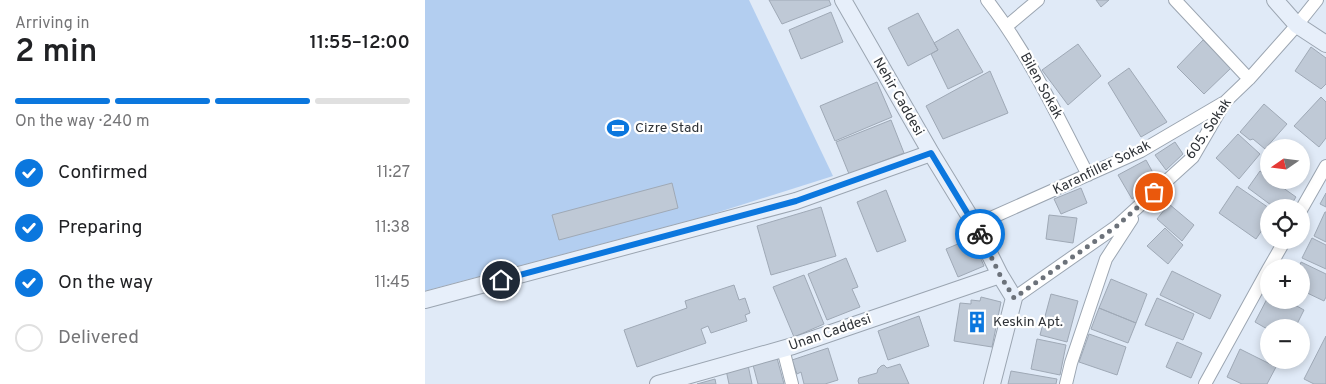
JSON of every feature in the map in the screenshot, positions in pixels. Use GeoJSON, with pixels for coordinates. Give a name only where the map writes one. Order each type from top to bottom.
{"type":"FeatureCollection","features":[{"type":"Feature","properties":{"kind":"street","name":"Nehir Caddesi"},"geometry":{"type":"LineString","coordinates":[[843,0],[931,153],[975,225],[1000,275],[1014,298]]}},
{"type":"Feature","properties":{"kind":"street","name":"Bilen Sokak"},"geometry":{"type":"LineString","coordinates":[[987,0],[1007,26],[1035,74],[1089,175]]}},
{"type":"Feature","properties":{"kind":"street"},"geometry":{"type":"LineString","coordinates":[[1007,26],[1038,0]]}},
{"type":"Feature","properties":{"kind":"street"},"geometry":{"type":"LineString","coordinates":[[1175,0],[1249,79]]}},
{"type":"Feature","properties":{"kind":"street"},"geometry":{"type":"LineString","coordinates":[[1275,0],[1297,25],[1326,44]]}},
{"type":"Feature","properties":{"kind":"street","name":"605. Sokak"},"geometry":{"type":"LineString","coordinates":[[1014,298],[1117,226],[1193,157],[1225,102],[1249,79],[1317,0]]}},
{"type":"Feature","properties":{"kind":"street","name":"Karanfiller Sokak"},"geometry":{"type":"LineString","coordinates":[[975,225],[1141,151],[1225,102]]}},
{"type":"Feature","properties":{"kind":"street"},"geometry":{"type":"LineString","coordinates":[[425,300],[796,201],[931,153]]}},
{"type":"Feature","properties":{"kind":"street"},"geometry":{"type":"LineString","coordinates":[[1307,199],[1326,166]]}},
{"type":"Feature","properties":{"kind":"street"},"geometry":{"type":"LineString","coordinates":[[1066,384],[1071,363],[1106,259],[1141,204]]}},
{"type":"Feature","properties":{"kind":"street","name":"Unan Caddesi"},"geometry":{"type":"LineString","coordinates":[[658,384],[783,349],[1000,275]]}},
{"type":"Feature","properties":{"kind":"street"},"geometry":{"type":"LineString","coordinates":[[1205,384],[1260,284]]}},
{"type":"Feature","properties":{"kind":"street"},"geometry":{"type":"LineString","coordinates":[[992,384],[1014,298]]}},
{"type":"Feature","properties":{"kind":"street"},"geometry":{"type":"LineString","coordinates":[[783,349],[792,384]]}},
{"type":"Feature","properties":{"kind":"shaded area","name":"Cizre Stadı"},"geometry":{"type":"Polygon","coordinates":[[[425,0],[749,0],[833,176],[703,217],[425,291],[425,0]]]}},
{"type":"Feature","properties":{"kind":"building"},"geometry":{"type":"Polygon","coordinates":[[[769,0],[829,0],[831,5],[782,24],[769,0]]]}},
{"type":"Feature","properties":{"kind":"building"},"geometry":{"type":"Polygon","coordinates":[[[1096,0],[1109,0],[1101,7],[1096,0]]]}},
{"type":"Feature","properties":{"kind":"building"},"geometry":{"type":"Polygon","coordinates":[[[831,12],[843,42],[801,59],[789,30],[831,12]]]}},
{"type":"Feature","properties":{"kind":"building"},"geometry":{"type":"Polygon","coordinates":[[[918,13],[938,50],[908,66],[888,28],[918,13]]]}},
{"type":"Feature","properties":{"kind":"building"},"geometry":{"type":"Polygon","coordinates":[[[958,29],[983,72],[948,89],[931,54],[938,50],[934,43],[958,29]]]}},
{"type":"Feature","properties":{"kind":"building"},"geometry":{"type":"Polygon","coordinates":[[[1203,40],[1231,68],[1204,94],[1177,67],[1203,40]]]}},
{"type":"Feature","properties":{"kind":"building"},"geometry":{"type":"Polygon","coordinates":[[[1078,44],[1101,76],[1068,105],[1042,70],[1078,44]]]}},
{"type":"Feature","properties":{"kind":"building"},"geometry":{"type":"Polygon","coordinates":[[[1311,47],[1326,58],[1326,84],[1321,89],[1295,71],[1311,47]]]}},
{"type":"Feature","properties":{"kind":"building"},"geometry":{"type":"Polygon","coordinates":[[[1129,68],[1167,122],[1141,137],[1108,83],[1129,68]]]}},
{"type":"Feature","properties":{"kind":"building"},"geometry":{"type":"Polygon","coordinates":[[[990,71],[1008,113],[943,139],[926,106],[990,71]]]}},
{"type":"Feature","properties":{"kind":"building"},"geometry":{"type":"Polygon","coordinates":[[[877,82],[892,117],[835,141],[820,106],[877,82]]]}},
{"type":"Feature","properties":{"kind":"building"},"geometry":{"type":"Polygon","coordinates":[[[1321,97],[1326,102],[1326,138],[1319,147],[1294,126],[1321,97]]]}},
{"type":"Feature","properties":{"kind":"building"},"geometry":{"type":"Polygon","coordinates":[[[1264,104],[1287,124],[1274,139],[1260,139],[1260,145],[1240,132],[1264,104]]]}},
{"type":"Feature","properties":{"kind":"building"},"geometry":{"type":"Polygon","coordinates":[[[891,120],[904,153],[849,174],[836,142],[891,120]]]}},
{"type":"Feature","properties":{"kind":"building"},"geometry":{"type":"Polygon","coordinates":[[[1238,134],[1260,154],[1239,179],[1216,158],[1238,134]]]}},
{"type":"Feature","properties":{"kind":"building"},"geometry":{"type":"Polygon","coordinates":[[[1175,142],[1183,154],[1166,170],[1155,155],[1175,142]]]}},
{"type":"Feature","properties":{"kind":"building"},"geometry":{"type":"Polygon","coordinates":[[[1146,160],[1157,180],[1132,199],[1118,175],[1146,160]]]}},
{"type":"Feature","properties":{"kind":"building"},"geometry":{"type":"Polygon","coordinates":[[[1260,171],[1260,189],[1285,189],[1296,197],[1295,199],[1263,199],[1248,188],[1260,171]]]}},
{"type":"Feature","properties":{"kind":"building"},"geometry":{"type":"Polygon","coordinates":[[[672,183],[678,208],[559,240],[552,215],[672,183]]]}},
{"type":"Feature","properties":{"kind":"building"},"geometry":{"type":"Polygon","coordinates":[[[1237,186],[1260,202],[1260,233],[1256,239],[1219,213],[1237,186]]]}},
{"type":"Feature","properties":{"kind":"building"},"geometry":{"type":"Polygon","coordinates":[[[1081,188],[1087,203],[1061,214],[1054,199],[1081,188]]]}},
{"type":"Feature","properties":{"kind":"building"},"geometry":{"type":"Polygon","coordinates":[[[886,190],[906,241],[877,252],[857,202],[886,190]]]}},
{"type":"Feature","properties":{"kind":"building"},"geometry":{"type":"Polygon","coordinates":[[[1326,193],[1326,207],[1320,204],[1326,193]]]}},
{"type":"Feature","properties":{"kind":"building"},"geometry":{"type":"Polygon","coordinates":[[[1169,204],[1194,225],[1182,241],[1157,219],[1169,204]]]}},
{"type":"Feature","properties":{"kind":"building"},"geometry":{"type":"Polygon","coordinates":[[[821,207],[836,256],[771,275],[757,226],[821,207]]]}},
{"type":"Feature","properties":{"kind":"building"},"geometry":{"type":"Polygon","coordinates":[[[1326,212],[1326,242],[1314,236],[1326,212]]]}},
{"type":"Feature","properties":{"kind":"building"},"geometry":{"type":"Polygon","coordinates":[[[1049,215],[1077,218],[1073,243],[1046,239],[1049,215]]]}},
{"type":"Feature","properties":{"kind":"building"},"geometry":{"type":"Polygon","coordinates":[[[1165,228],[1183,245],[1168,264],[1147,246],[1165,228]]]}},
{"type":"Feature","properties":{"kind":"building"},"geometry":{"type":"Polygon","coordinates":[[[972,238],[984,266],[958,277],[946,249],[972,238]]]}},
{"type":"Feature","properties":{"kind":"building"},"geometry":{"type":"Polygon","coordinates":[[[1312,238],[1326,245],[1326,269],[1310,262],[1310,259],[1302,258],[1306,249],[1310,249],[1312,238]]]}},
{"type":"Feature","properties":{"kind":"building"},"geometry":{"type":"Polygon","coordinates":[[[846,258],[858,287],[852,289],[860,307],[827,320],[808,274],[846,258]]]}},
{"type":"Feature","properties":{"kind":"building"},"geometry":{"type":"Polygon","coordinates":[[[1310,266],[1326,274],[1326,297],[1324,301],[1310,294],[1310,266]]]}},
{"type":"Feature","properties":{"kind":"building"},"geometry":{"type":"Polygon","coordinates":[[[1172,271],[1221,295],[1210,319],[1160,295],[1172,271]]]}},
{"type":"Feature","properties":{"kind":"building"},"geometry":{"type":"Polygon","coordinates":[[[804,275],[824,324],[794,337],[773,287],[804,275]]]}},
{"type":"Feature","properties":{"kind":"building"},"geometry":{"type":"Polygon","coordinates":[[[1111,279],[1147,294],[1136,323],[1099,308],[1111,279]]]}},
{"type":"Feature","properties":{"kind":"building"},"geometry":{"type":"Polygon","coordinates":[[[734,285],[739,300],[745,298],[750,313],[745,315],[747,321],[711,333],[708,326],[701,329],[706,343],[637,367],[624,330],[687,308],[685,301],[734,285]]]}},
{"type":"Feature","properties":{"kind":"building"},"geometry":{"type":"Polygon","coordinates":[[[1051,294],[1078,301],[1067,342],[1040,335],[1051,294]]]}},
{"type":"Feature","properties":{"kind":"building","name":"Keskin Apt."},"geometry":{"type":"Polygon","coordinates":[[[981,297],[1001,302],[992,347],[954,341],[960,303],[971,304],[971,300],[980,301],[981,297]]]}},
{"type":"Feature","properties":{"kind":"building"},"geometry":{"type":"Polygon","coordinates":[[[1157,298],[1194,314],[1183,340],[1145,325],[1157,298]]]}},
{"type":"Feature","properties":{"kind":"building"},"geometry":{"type":"Polygon","coordinates":[[[1099,308],[1136,323],[1128,343],[1091,329],[1099,308]]]}},
{"type":"Feature","properties":{"kind":"building"},"geometry":{"type":"Polygon","coordinates":[[[1262,309],[1304,310],[1300,319],[1260,319],[1260,325],[1255,322],[1262,309]]]}},
{"type":"Feature","properties":{"kind":"building"},"geometry":{"type":"Polygon","coordinates":[[[919,316],[929,346],[888,360],[878,331],[919,316]]]}},
{"type":"Feature","properties":{"kind":"building"},"geometry":{"type":"Polygon","coordinates":[[[1089,334],[1126,347],[1117,375],[1079,362],[1089,334]]]}},
{"type":"Feature","properties":{"kind":"building"},"geometry":{"type":"Polygon","coordinates":[[[1326,336],[1326,384],[1314,384],[1304,379],[1326,336]]]}},
{"type":"Feature","properties":{"kind":"building"},"geometry":{"type":"Polygon","coordinates":[[[1037,339],[1066,345],[1060,375],[1031,369],[1037,339]]]}},
{"type":"Feature","properties":{"kind":"building"},"geometry":{"type":"Polygon","coordinates":[[[1177,342],[1202,353],[1191,378],[1166,367],[1177,342]]]}},
{"type":"Feature","properties":{"kind":"building"},"geometry":{"type":"Polygon","coordinates":[[[828,348],[838,380],[825,384],[804,384],[801,372],[797,374],[792,360],[828,348]]]}},
{"type":"Feature","properties":{"kind":"building"},"geometry":{"type":"Polygon","coordinates":[[[1240,349],[1260,359],[1260,369],[1275,369],[1267,384],[1242,384],[1227,377],[1240,349]]]}},
{"type":"Feature","properties":{"kind":"building"},"geometry":{"type":"Polygon","coordinates":[[[777,358],[784,384],[758,384],[753,365],[777,358]]]}},
{"type":"Feature","properties":{"kind":"building"},"geometry":{"type":"Polygon","coordinates":[[[900,364],[909,384],[859,384],[859,378],[877,373],[881,366],[884,365],[887,368],[900,364]]]}},
{"type":"Feature","properties":{"kind":"building"},"geometry":{"type":"Polygon","coordinates":[[[748,365],[752,384],[729,384],[726,370],[748,365]]]}},
{"type":"Feature","properties":{"kind":"building"},"geometry":{"type":"Polygon","coordinates":[[[1011,371],[1057,379],[1056,384],[1008,384],[1011,371]]]}},
{"type":"Feature","properties":{"kind":"building"},"geometry":{"type":"Polygon","coordinates":[[[715,379],[716,384],[697,384],[715,379]]]}},
{"type":"Feature","properties":{"kind":"way so far"},"geometry":{"type":"LineString","coordinates":[[980,234],[1000,275],[1014,298],[1117,226],[1154,192]]}},
{"type":"Feature","properties":{"kind":"place","name":"Cizre Stadı"},"geometry":{"type":"Point","coordinates":[618,128]}},
{"type":"Feature","properties":{"kind":"place","name":"Keskin Apt."},"geometry":{"type":"Point","coordinates":[977,322]}},
{"type":"Feature","properties":{"kind":"route"},"geometry":{"type":"LineString","coordinates":[[501,280],[796,201],[931,153],[980,234]]}}]}
